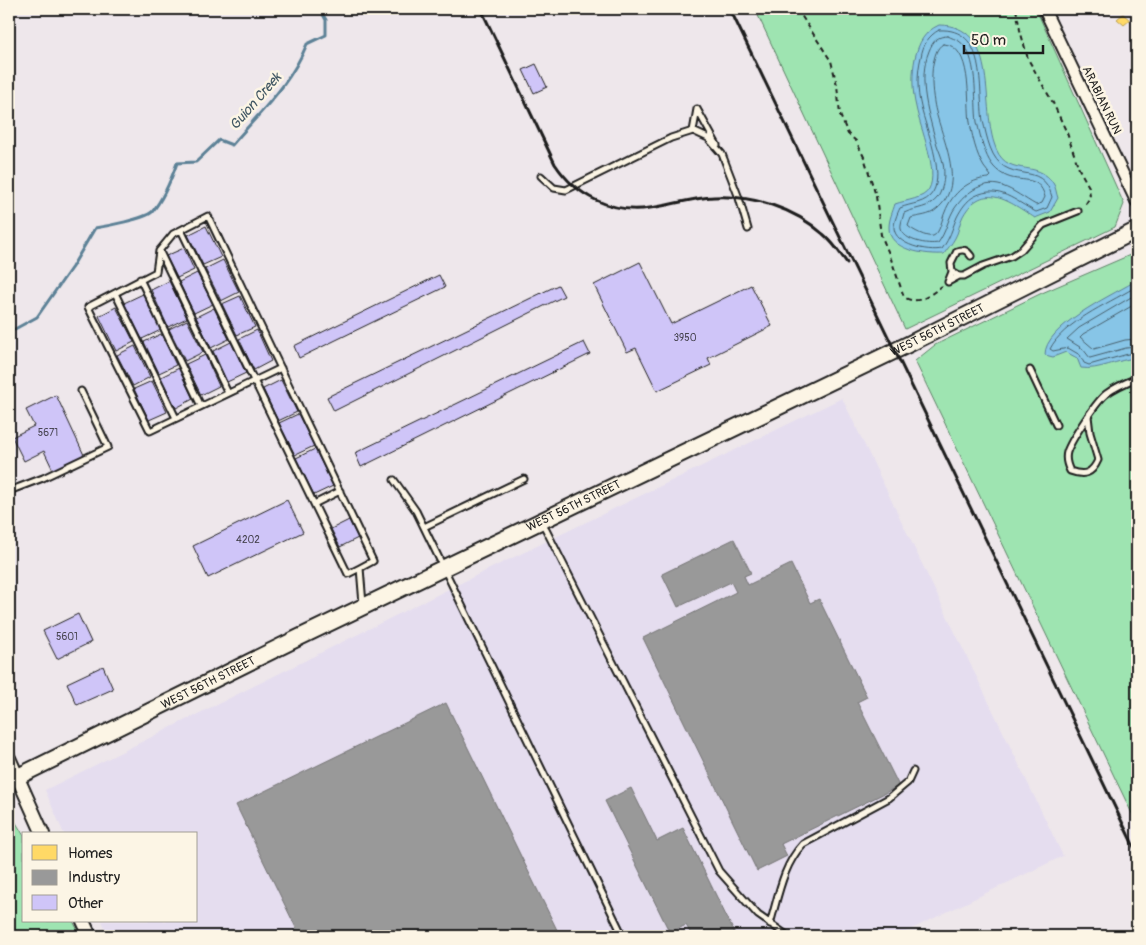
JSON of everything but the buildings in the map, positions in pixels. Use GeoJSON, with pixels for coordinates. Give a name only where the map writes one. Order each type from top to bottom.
{"type":"FeatureCollection","features":[{"type":"Feature","properties":{"kind":"main road","name":"WEST 56TH STREET"},"geometry":{"type":"LineString","coordinates":[[13,779],[363,607],[918,339],[1137,230]]}},
{"type":"Feature","properties":{"kind":"street","name":"ARABIAN RUN"},"geometry":{"type":"LineString","coordinates":[[1044,9],[1137,202]]}},
{"type":"Feature","properties":{"kind":"street"},"geometry":{"type":"LineString","coordinates":[[9,758],[13,779],[42,832]]}},
{"type":"Feature","properties":{"kind":"street"},"geometry":{"type":"LineString","coordinates":[[83,922],[90,936]]}},
{"type":"Feature","properties":{"kind":"lane"},"geometry":{"type":"LineString","coordinates":[[693,131],[697,110],[722,154],[739,198],[748,229]]}},
{"type":"Feature","properties":{"kind":"lane"},"geometry":{"type":"LineString","coordinates":[[541,176],[554,188],[566,190],[671,138],[693,131],[708,138],[722,154]]}},
{"type":"Feature","properties":{"kind":"lane"},"geometry":{"type":"LineString","coordinates":[[948,282],[1012,256],[1021,250],[1043,225],[1078,211]]}},
{"type":"Feature","properties":{"kind":"lane"},"geometry":{"type":"LineString","coordinates":[[181,230],[253,381],[348,574],[373,561],[340,491],[281,368],[208,216],[173,234],[159,250],[156,272],[88,307],[150,431],[176,418],[253,381],[281,368]]}},
{"type":"Feature","properties":{"kind":"lane"},"geometry":{"type":"LineString","coordinates":[[159,250],[228,393]]}},
{"type":"Feature","properties":{"kind":"lane"},"geometry":{"type":"LineString","coordinates":[[948,282],[952,272],[951,263],[957,251],[967,250],[971,256]]}},
{"type":"Feature","properties":{"kind":"lane"},"geometry":{"type":"LineString","coordinates":[[952,272],[959,276]]}},
{"type":"Feature","properties":{"kind":"lane"},"geometry":{"type":"LineString","coordinates":[[140,279],[201,406]]}},
{"type":"Feature","properties":{"kind":"lane"},"geometry":{"type":"LineString","coordinates":[[115,293],[176,418]]}},
{"type":"Feature","properties":{"kind":"lane"},"geometry":{"type":"LineString","coordinates":[[1030,370],[1056,425]]}},
{"type":"Feature","properties":{"kind":"lane"},"geometry":{"type":"LineString","coordinates":[[1088,416],[1090,432],[1098,460],[1095,468],[1087,474],[1078,474],[1070,471],[1066,463],[1067,453],[1088,416],[1094,406],[1106,393],[1137,378]]}},
{"type":"Feature","properties":{"kind":"lane"},"geometry":{"type":"LineString","coordinates":[[9,491],[43,478],[108,447],[81,391]]}},
{"type":"Feature","properties":{"kind":"lane"},"geometry":{"type":"LineString","coordinates":[[424,527],[524,479]]}},
{"type":"Feature","properties":{"kind":"lane"},"geometry":{"type":"LineString","coordinates":[[394,480],[416,511],[623,936]]}},
{"type":"Feature","properties":{"kind":"lane"},"geometry":{"type":"LineString","coordinates":[[314,504],[340,491]]}},
{"type":"Feature","properties":{"kind":"lane"},"geometry":{"type":"LineString","coordinates":[[542,521],[719,871],[758,915],[788,936]]}},
{"type":"Feature","properties":{"kind":"lane"},"geometry":{"type":"LineString","coordinates":[[360,568],[363,607]]}},
{"type":"Feature","properties":{"kind":"lane"},"geometry":{"type":"LineString","coordinates":[[770,924],[787,868],[794,854],[803,844],[889,798],[908,782],[913,771]]}},
{"type":"Feature","properties":{"kind":"path"},"geometry":{"type":"LineString","coordinates":[[796,9],[831,61],[837,85],[840,116],[848,134],[856,141],[864,157],[876,196],[881,235],[904,297],[913,301],[928,297],[948,282]]}},
{"type":"Feature","properties":{"kind":"path"},"geometry":{"type":"LineString","coordinates":[[1016,9],[1028,59],[1060,118],[1089,187],[1090,197],[1084,207],[1078,211]]}},
{"type":"Feature","properties":{"kind":"shaded area"},"geometry":{"type":"Polygon","coordinates":[[[842,398],[1063,856],[897,936],[109,936],[102,922],[198,922],[198,832],[63,832],[45,790],[475,576],[842,398]]]}},
{"type":"Feature","properties":{"kind":"green space"},"geometry":{"type":"Polygon","coordinates":[[[755,9],[1036,9],[1124,204],[1115,227],[905,329],[755,9]]]}},
{"type":"Feature","properties":{"kind":"green space"},"geometry":{"type":"Polygon","coordinates":[[[1137,252],[1137,824],[915,361],[935,345],[1042,293],[1137,252]]]}},
{"type":"Feature","properties":{"kind":"green space"},"geometry":{"type":"Polygon","coordinates":[[[9,811],[22,833],[22,922],[74,922],[81,936],[9,936],[9,811]]]}},
{"type":"Feature","properties":{"kind":"water"},"geometry":{"type":"Polygon","coordinates":[[[939,25],[958,28],[971,38],[979,52],[987,88],[990,126],[999,155],[1005,162],[1013,166],[1038,171],[1046,175],[1054,185],[1058,198],[1050,212],[1035,218],[997,197],[979,199],[971,205],[963,216],[956,236],[944,254],[928,254],[901,246],[890,235],[889,227],[895,204],[923,195],[929,189],[931,181],[932,172],[915,101],[913,76],[915,58],[920,42],[929,31],[939,25]]]}},
{"type":"Feature","properties":{"kind":"water"},"geometry":{"type":"Polygon","coordinates":[[[1132,283],[1137,285],[1137,358],[1095,368],[1081,368],[1077,358],[1066,352],[1053,357],[1045,355],[1048,344],[1066,323],[1132,283]]]}},
{"type":"Feature","properties":{"kind":"waterway","name":"Guion Creek"},"geometry":{"type":"LineString","coordinates":[[9,335],[13,330],[37,317],[72,267],[95,228],[148,215],[164,195],[177,163],[196,162],[219,140],[232,145],[283,85],[300,59],[307,44],[326,35],[326,20],[320,9]]}},
{"type":"Feature","properties":{"kind":"railway"},"geometry":{"type":"LineString","coordinates":[[481,9],[555,164],[573,185],[584,194],[609,205],[636,209],[714,197],[743,198],[758,201],[786,210],[812,225],[830,240],[847,263]]}},
{"type":"Feature","properties":{"kind":"railway"},"geometry":{"type":"LineString","coordinates":[[730,9],[1137,853]]}}]}
